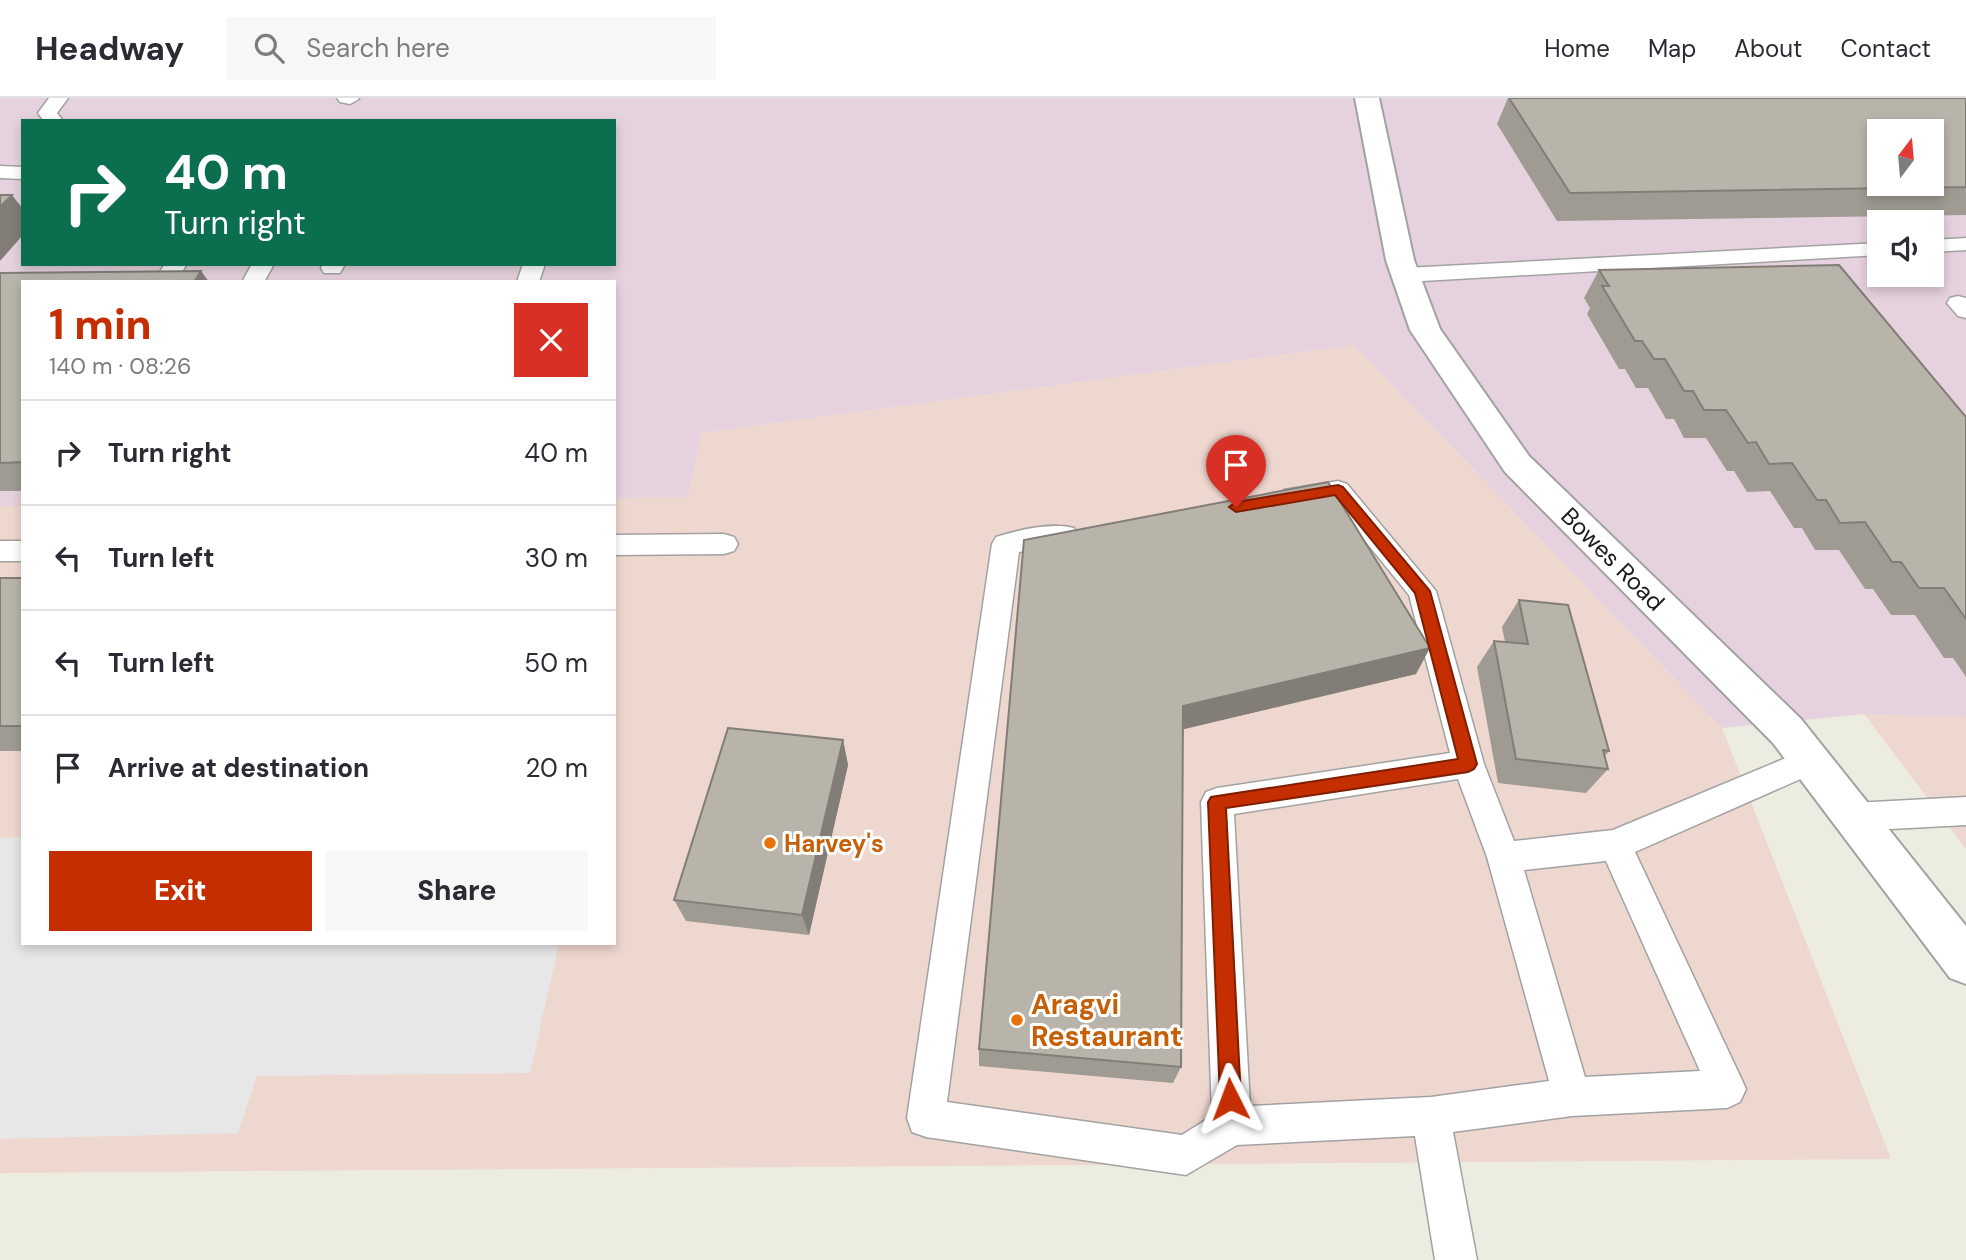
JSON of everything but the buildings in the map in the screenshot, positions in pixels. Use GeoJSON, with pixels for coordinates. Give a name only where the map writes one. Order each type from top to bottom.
{"type":"FeatureCollection","features":[{"type":"Feature","properties":{"kind":"street","name":"Bowes Road"},"geometry":{"type":"LineString","coordinates":[[1367,98],[1405,275],[1425,330],[1517,464],[1787,731],[1966,962]]}},
{"type":"Feature","properties":{"kind":"lane"},"geometry":{"type":"LineString","coordinates":[[52,119],[47,113],[59,98]]}},
{"type":"Feature","properties":{"kind":"lane"},"geometry":{"type":"LineString","coordinates":[[0,172],[21,173]]}},
{"type":"Feature","properties":{"kind":"lane"},"geometry":{"type":"LineString","coordinates":[[1944,245],[1966,244]]}},
{"type":"Feature","properties":{"kind":"lane"},"geometry":{"type":"LineString","coordinates":[[1405,275],[1867,250]]}},
{"type":"Feature","properties":{"kind":"lane"},"geometry":{"type":"LineString","coordinates":[[1258,503],[1338,490],[1422,591],[1468,764],[1504,857],[1572,1097]]}},
{"type":"Feature","properties":{"kind":"lane"},"geometry":{"type":"LineString","coordinates":[[1099,529],[1006,544],[926,1118],[1186,1155],[1232,1126],[1431,1116],[1572,1097],[1727,1089],[1615,845]]}},
{"type":"Feature","properties":{"kind":"lane"},"geometry":{"type":"LineString","coordinates":[[616,545],[724,544]]}},
{"type":"Feature","properties":{"kind":"lane"},"geometry":{"type":"LineString","coordinates":[[0,551],[21,551]]}},
{"type":"Feature","properties":{"kind":"lane"},"geometry":{"type":"LineString","coordinates":[[1504,857],[1615,845],[1810,761]]}},
{"type":"Feature","properties":{"kind":"lane"},"geometry":{"type":"LineString","coordinates":[[1232,1126],[1217,802],[1468,764]]}},
{"type":"Feature","properties":{"kind":"lane"},"geometry":{"type":"LineString","coordinates":[[1853,817],[1966,811]]}},
{"type":"Feature","properties":{"kind":"lane"},"geometry":{"type":"LineString","coordinates":[[1431,1116],[1456,1260]]}},
{"type":"Feature","properties":{"kind":"shaded area"},"geometry":{"type":"Polygon","coordinates":[[[0,98],[1966,98],[1966,717],[1864,714],[1722,728],[1354,345],[701,433],[688,497],[616,498],[616,280],[21,280],[21,506],[0,506],[0,98]]]}},
{"type":"Feature","properties":{"kind":"shaded area"},"geometry":{"type":"Polygon","coordinates":[[[1354,345],[1722,728],[1891,1159],[0,1173],[0,506],[21,506],[21,945],[616,945],[616,498],[688,497],[701,433],[1354,345]]]}},
{"type":"Feature","properties":{"kind":"shaded area"},"geometry":{"type":"Polygon","coordinates":[[[1864,714],[1966,717],[1966,849],[1864,714]]]}},
{"type":"Feature","properties":{"kind":"shaded area"},"geometry":{"type":"Polygon","coordinates":[[[21,837],[21,945],[559,945],[530,1073],[257,1076],[238,1133],[0,1139],[0,838],[21,837]]]}},
{"type":"Feature","properties":{"kind":"place","name":"Harvey's"},"geometry":{"type":"Point","coordinates":[770,843]}},
{"type":"Feature","properties":{"kind":"place","name":"Aragvi Restaurant"},"geometry":{"type":"Point","coordinates":[1017,1020]}},
{"type":"Feature","properties":{"kind":"route"},"geometry":{"type":"LineString","coordinates":[[1230,1099],[1217,802],[1468,764],[1422,591],[1338,490],[1236,507]]}}]}
